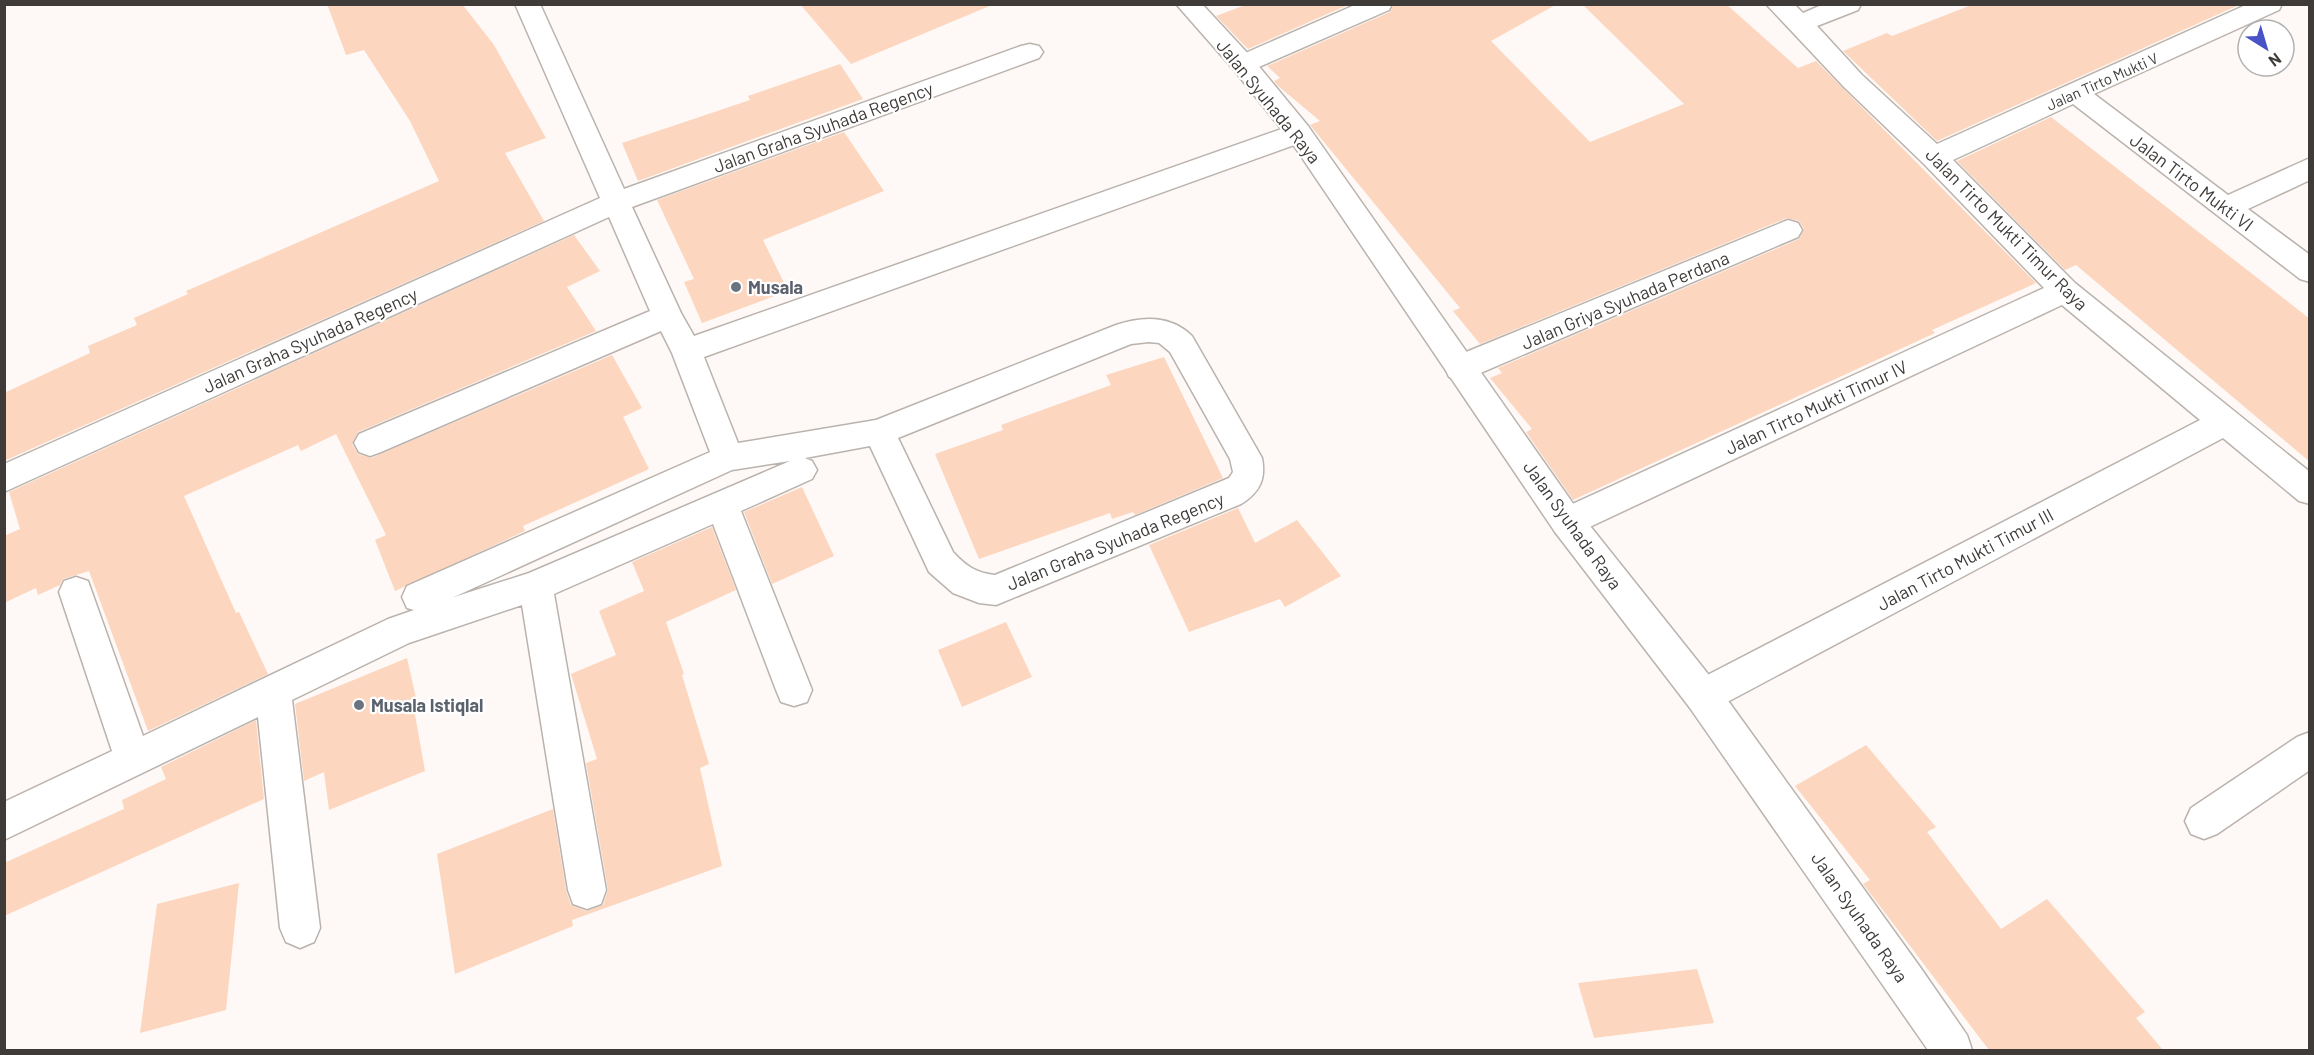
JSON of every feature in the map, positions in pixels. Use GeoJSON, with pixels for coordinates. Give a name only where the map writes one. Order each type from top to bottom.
{"type":"FeatureCollection","features":[{"type":"Feature","properties":{"kind":"street"},"geometry":{"type":"LineString","coordinates":[[527,4],[667,316],[687,351],[728,458]]}},
{"type":"Feature","properties":{"kind":"street","name":"Jalan Syuhada Raya"},"geometry":{"type":"LineString","coordinates":[[1188,4],[1243,64],[1299,133],[1568,522],[1703,696],[1906,981],[1952,1050]]}},
{"type":"Feature","properties":{"kind":"street"},"geometry":{"type":"LineString","coordinates":[[1243,64],[1380,4]]}},
{"type":"Feature","properties":{"kind":"street","name":"Jalan Tirto Mukti Timur Raya"},"geometry":{"type":"LineString","coordinates":[[1779,4],[1800,23],[1853,81],[1934,157],[2065,291],[2310,491]]}},
{"type":"Feature","properties":{"kind":"street"},"geometry":{"type":"LineString","coordinates":[[1800,23],[1849,4]]}},
{"type":"Feature","properties":{"kind":"street","name":"Jalan Tirto Mukti V"},"geometry":{"type":"LineString","coordinates":[[1934,157],[2270,4]]}},
{"type":"Feature","properties":{"kind":"street","name":"Jalan Graha Syuhada Regency"},"geometry":{"type":"LineString","coordinates":[[4,479],[616,202],[1030,52]]}},
{"type":"Feature","properties":{"kind":"street","name":"Jalan Tirto Mukti VI"},"geometry":{"type":"LineString","coordinates":[[2075,93],[2310,271]]}},
{"type":"Feature","properties":{"kind":"street"},"geometry":{"type":"LineString","coordinates":[[687,351],[1299,133]]}},
{"type":"Feature","properties":{"kind":"street"},"geometry":{"type":"LineString","coordinates":[[2227,207],[2310,168]]}},
{"type":"Feature","properties":{"kind":"street","name":"Jalan Griya Syuhada Perdana"},"geometry":{"type":"LineString","coordinates":[[1460,368],[1499,354],[1788,230]]}},
{"type":"Feature","properties":{"kind":"street","name":"Jalan Tirto Mukti Timur IV"},"geometry":{"type":"LineString","coordinates":[[1568,522],[2065,291]]}},
{"type":"Feature","properties":{"kind":"street"},"geometry":{"type":"LineString","coordinates":[[370,442],[667,316]]}},
{"type":"Feature","properties":{"kind":"street","name":"Jalan Graha Syuhada Regency"},"geometry":{"type":"LineString","coordinates":[[418,597],[728,458],[879,432],[1127,333],[1153,330],[1166,332],[1181,344],[1246,458],[1249,474],[1240,488],[1230,494],[996,590],[973,588],[954,578],[940,562],[879,432]]}},
{"type":"Feature","properties":{"kind":"street","name":"Jalan Tirto Mukti Timur III"},"geometry":{"type":"LineString","coordinates":[[1703,696],[2226,421]]}},
{"type":"Feature","properties":{"kind":"street"},"geometry":{"type":"LineString","coordinates":[[4,822],[400,630],[536,586],[801,470]]}},
{"type":"Feature","properties":{"kind":"street"},"geometry":{"type":"LineString","coordinates":[[722,505],[794,690]]}},
{"type":"Feature","properties":{"kind":"street"},"geometry":{"type":"LineString","coordinates":[[536,586],[587,890]]}},
{"type":"Feature","properties":{"kind":"street"},"geometry":{"type":"LineString","coordinates":[[76,592],[133,760]]}},
{"type":"Feature","properties":{"kind":"street"},"geometry":{"type":"LineString","coordinates":[[273,693],[300,928]]}},
{"type":"Feature","properties":{"kind":"street"},"geometry":{"type":"LineString","coordinates":[[2204,821],[2310,748]]}},
{"type":"Feature","properties":{"kind":"building"},"geometry":{"type":"Polygon","coordinates":[[[327,4],[462,4],[494,45],[546,138],[505,153],[544,221],[4,461],[4,393],[90,353],[88,346],[137,325],[134,318],[188,294],[186,291],[439,181],[410,121],[364,50],[346,55],[327,4]]]}},
{"type":"Feature","properties":{"kind":"building"},"geometry":{"type":"Polygon","coordinates":[[[800,4],[992,4],[992,5],[851,64],[800,4]]]}},
{"type":"Feature","properties":{"kind":"building"},"geometry":{"type":"Polygon","coordinates":[[[1248,4],[1350,4],[1248,49],[1216,16],[1248,4]]]}},
{"type":"Feature","properties":{"kind":"building"},"geometry":{"type":"Polygon","coordinates":[[[1394,4],[1557,4],[1491,41],[1590,142],[1684,104],[1582,4],[1726,4],[1798,68],[1816,61],[2036,283],[1932,330],[1935,333],[1573,500],[1526,432],[1532,429],[1490,378],[1502,373],[1498,368],[1799,239],[1804,229],[1799,221],[1787,218],[1480,344],[1453,311],[1460,308],[1310,125],[1320,121],[1277,85],[1274,81],[1280,78],[1267,66],[1390,12],[1394,4]]]}},
{"type":"Feature","properties":{"kind":"building"},"geometry":{"type":"Polygon","coordinates":[[[1974,4],[2241,4],[1937,141],[1843,51],[1887,33],[1892,36],[1974,4]]]}},
{"type":"Feature","properties":{"kind":"building"},"geometry":{"type":"Polygon","coordinates":[[[840,64],[863,99],[638,181],[622,143],[750,100],[748,96],[840,64]]]}},
{"type":"Feature","properties":{"kind":"building"},"geometry":{"type":"Polygon","coordinates":[[[2051,117],[2310,319],[2310,462],[2076,265],[2065,270],[1957,161],[2051,117]]]}},
{"type":"Feature","properties":{"kind":"building"},"geometry":{"type":"Polygon","coordinates":[[[844,132],[884,191],[763,240],[788,291],[702,323],[684,282],[694,279],[657,200],[844,132]]]}},
{"type":"Feature","properties":{"kind":"building"},"geometry":{"type":"Polygon","coordinates":[[[574,235],[600,271],[567,287],[596,331],[358,432],[352,444],[358,454],[371,458],[612,355],[642,408],[623,417],[649,469],[523,526],[525,531],[395,591],[375,540],[386,535],[336,434],[301,451],[298,445],[184,496],[236,613],[239,612],[268,674],[148,731],[89,571],[63,579],[60,585],[38,595],[36,588],[4,603],[4,536],[20,529],[9,492],[574,235]]]}},
{"type":"Feature","properties":{"kind":"building"},"geometry":{"type":"Polygon","coordinates":[[[1164,357],[1223,478],[1135,515],[1133,512],[1112,519],[1110,513],[979,559],[935,454],[1003,430],[1001,425],[1111,385],[1106,375],[1164,357]]]}},
{"type":"Feature","properties":{"kind":"building"},"geometry":{"type":"Polygon","coordinates":[[[802,487],[834,556],[772,584],[744,512],[802,487]]]}},
{"type":"Feature","properties":{"kind":"building"},"geometry":{"type":"Polygon","coordinates":[[[1238,508],[1255,543],[1297,520],[1341,576],[1285,607],[1280,599],[1189,632],[1149,545],[1238,508]]]}},
{"type":"Feature","properties":{"kind":"building"},"geometry":{"type":"Polygon","coordinates":[[[712,527],[736,590],[666,622],[684,674],[682,675],[709,764],[700,768],[722,866],[572,920],[573,926],[455,974],[437,854],[553,809],[566,890],[571,905],[586,911],[603,905],[608,890],[586,763],[597,759],[571,674],[616,655],[599,611],[644,591],[632,562],[712,527]]]}},
{"type":"Feature","properties":{"kind":"building"},"geometry":{"type":"Polygon","coordinates":[[[1006,622],[1032,677],[962,707],[938,650],[1006,622]]]}},
{"type":"Feature","properties":{"kind":"building"},"geometry":{"type":"Polygon","coordinates":[[[407,658],[418,707],[414,709],[425,771],[329,810],[324,772],[304,781],[295,704],[407,658]]]}},
{"type":"Feature","properties":{"kind":"building"},"geometry":{"type":"Polygon","coordinates":[[[256,720],[264,799],[4,916],[4,863],[124,809],[122,800],[166,779],[161,767],[256,720]]]}},
{"type":"Feature","properties":{"kind":"building"},"geometry":{"type":"Polygon","coordinates":[[[1866,745],[1936,827],[1927,832],[2001,929],[2047,899],[2145,1012],[2136,1018],[2163,1050],[1989,1050],[1863,884],[1870,880],[1795,786],[1866,745]]]}},
{"type":"Feature","properties":{"kind":"building"},"geometry":{"type":"Polygon","coordinates":[[[239,883],[226,1010],[140,1033],[157,904],[239,883]]]}},
{"type":"Feature","properties":{"kind":"building"},"geometry":{"type":"Polygon","coordinates":[[[1697,969],[1714,1023],[1594,1038],[1578,983],[1697,969]]]}},
{"type":"Feature","properties":{"kind":"place","name":"Musala"},"geometry":{"type":"Point","coordinates":[736,287]}},
{"type":"Feature","properties":{"kind":"place","name":"Musala Istiqlal"},"geometry":{"type":"Point","coordinates":[359,705]}}]}
